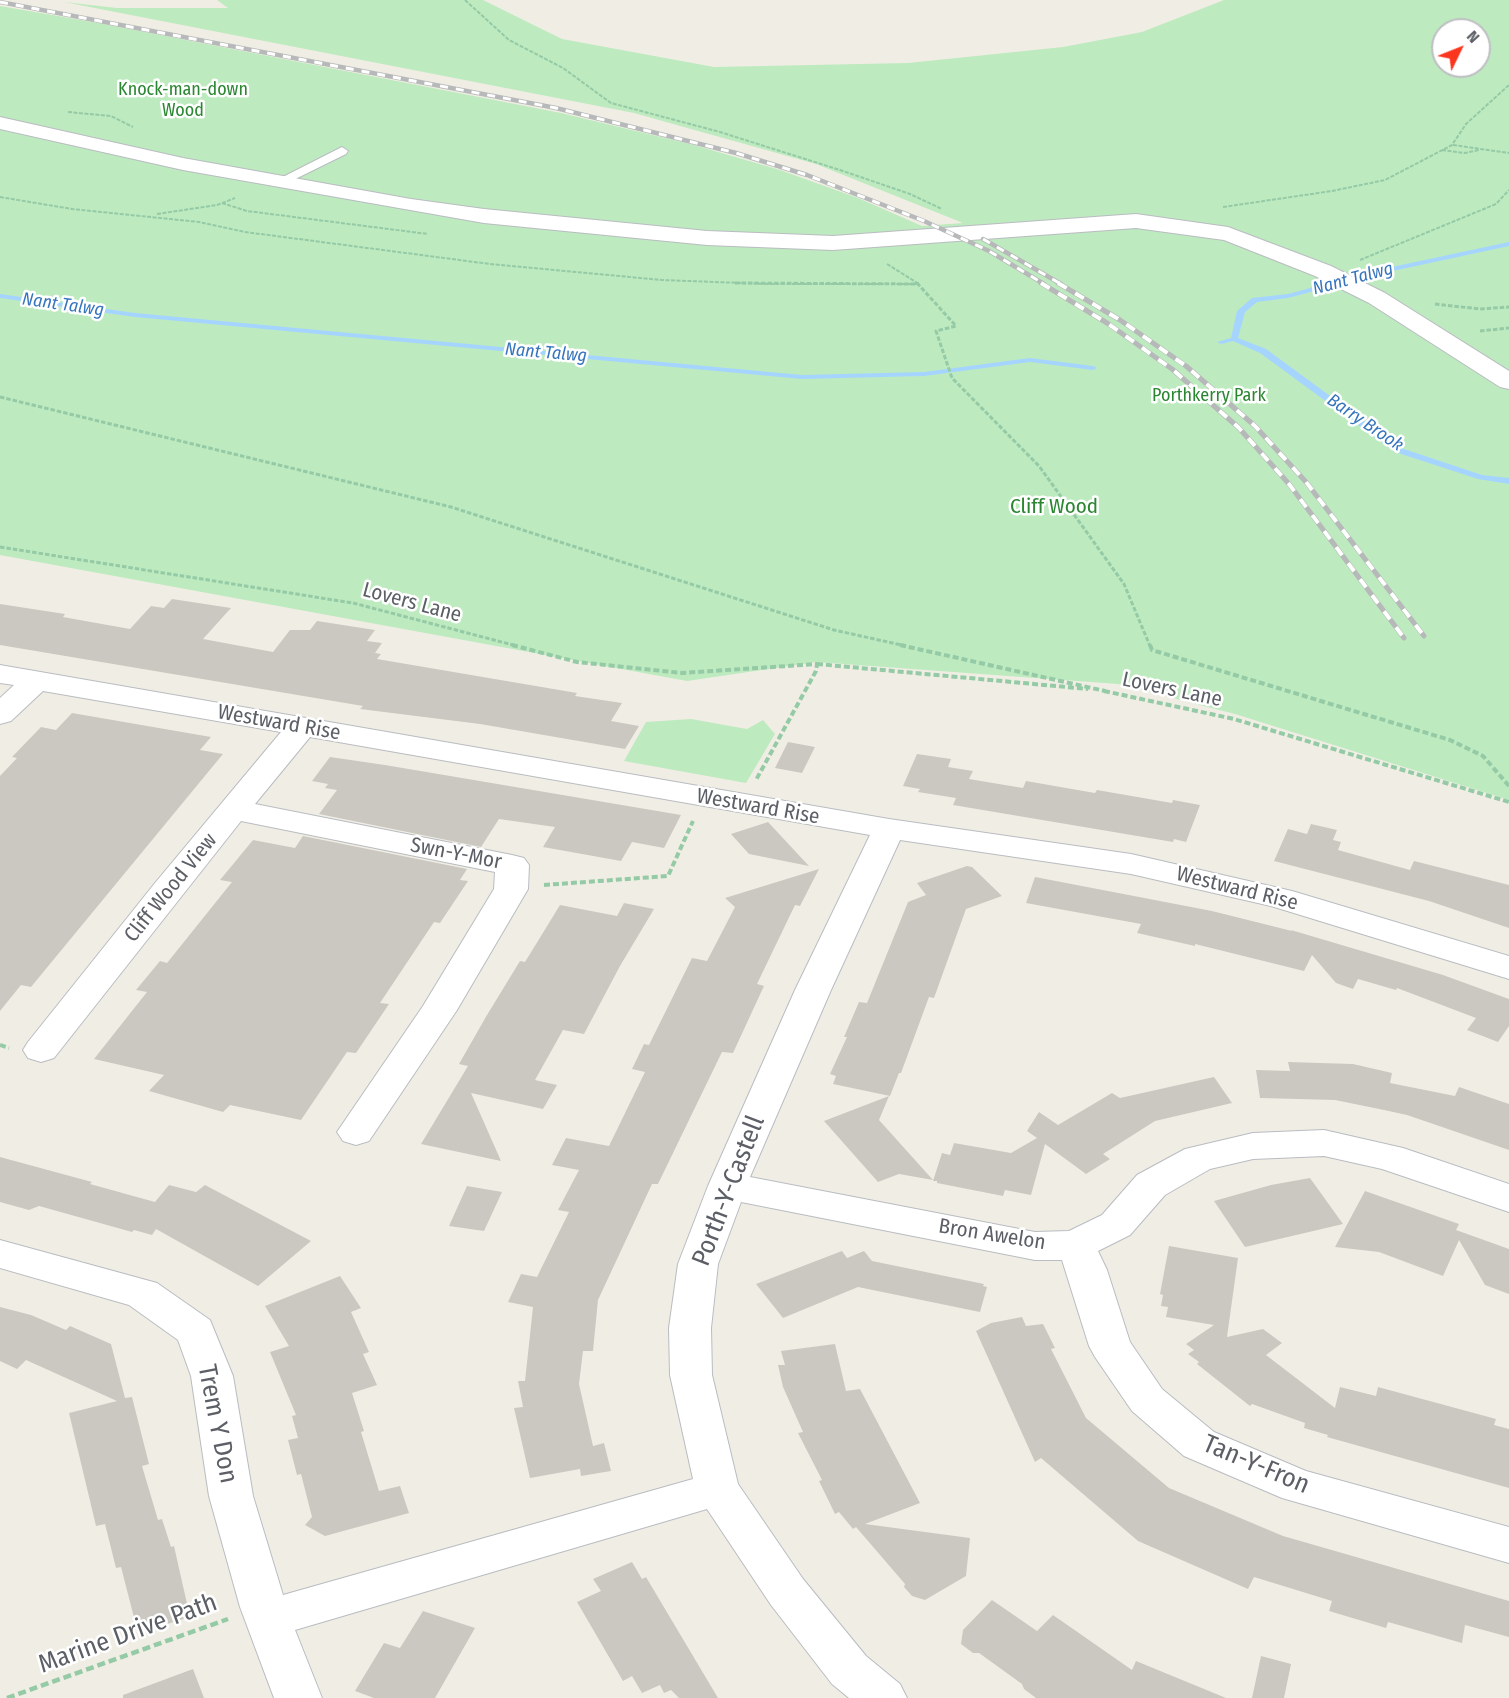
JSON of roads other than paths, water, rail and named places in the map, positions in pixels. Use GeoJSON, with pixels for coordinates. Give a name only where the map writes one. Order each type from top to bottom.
{"type":"FeatureCollection","features":[{"type":"Feature","properties":{"kind":"street"},"geometry":{"type":"LineString","coordinates":[[0,123],[183,164],[474,214],[707,238],[833,243],[1136,221],[1228,234],[1355,286],[1509,382]]}},
{"type":"Feature","properties":{"kind":"street","name":"Westward Rise"},"geometry":{"type":"LineString","coordinates":[[0,674],[889,830],[1131,864],[1280,898],[1509,968]]}},
{"type":"Feature","properties":{"kind":"street"},"geometry":{"type":"LineString","coordinates":[[0,715],[37,681]]}},
{"type":"Feature","properties":{"kind":"street","name":"Cliff Wood View"},"geometry":{"type":"LineString","coordinates":[[41,1050],[167,890],[302,727]]}},
{"type":"Feature","properties":{"kind":"street","name":"Swn-Y-Mor"},"geometry":{"type":"LineString","coordinates":[[235,810],[512,865],[511,889],[439,1010],[356,1132]]}},
{"type":"Feature","properties":{"kind":"street","name":"Porth-Y-Castell"},"geometry":{"type":"LineString","coordinates":[[883,1698],[849,1670],[794,1601],[717,1489],[691,1375],[690,1328],[698,1264],[727,1186],[813,990],[889,830]]}},
{"type":"Feature","properties":{"kind":"street","name":"Bron Awelon"},"geometry":{"type":"LineString","coordinates":[[727,1186],[1035,1246],[1075,1245],[1116,1225],[1151,1185],[1198,1158],[1253,1146],[1324,1143],[1389,1156],[1509,1197]]}},
{"type":"Feature","properties":{"kind":"street","name":"Tan-Y-Fron"},"geometry":{"type":"LineString","coordinates":[[1075,1245],[1087,1270],[1110,1346],[1147,1400],[1199,1444],[1244,1466],[1298,1486],[1509,1545]]}},
{"type":"Feature","properties":{"kind":"street","name":"Trem Y Don"},"geometry":{"type":"LineString","coordinates":[[0,1254],[143,1294],[195,1331],[212,1376],[231,1496],[265,1613],[298,1698]]}},
{"type":"Feature","properties":{"kind":"street"},"geometry":{"type":"LineString","coordinates":[[265,1613],[717,1489]]}},
{"type":"Feature","properties":{"kind":"lane"},"geometry":{"type":"LineString","coordinates":[[279,182],[342,151]]}},
{"type":"Feature","properties":{"kind":"waterway","name":"Nant Talwg"},"geometry":{"type":"LineString","coordinates":[[1234,339],[1241,311],[1255,300],[1288,296],[1373,273],[1509,244]]}},
{"type":"Feature","properties":{"kind":"waterway","name":"Nant Talwg"},"geometry":{"type":"LineString","coordinates":[[0,296],[135,315],[802,377],[924,374],[1030,360],[1093,368]]}},
{"type":"Feature","properties":{"kind":"waterway","name":"Nant Talwg"},"geometry":{"type":"LineString","coordinates":[[1221,342],[1234,339]]}},
{"type":"Feature","properties":{"kind":"waterway","name":"Barry Brook"},"geometry":{"type":"LineString","coordinates":[[1234,339],[1263,351],[1398,450],[1481,477],[1509,481]]}},
{"type":"Feature","properties":{"kind":"railway"},"geometry":{"type":"LineString","coordinates":[[0,2],[556,108],[736,153],[807,175],[924,221],[989,251],[1044,284]]}},
{"type":"Feature","properties":{"kind":"railway"},"geometry":{"type":"LineString","coordinates":[[983,239],[1061,284]]}},
{"type":"Feature","properties":{"kind":"railway"},"geometry":{"type":"LineString","coordinates":[[1041,283],[1107,323],[1172,369],[1239,428],[1289,484],[1404,638]]}},
{"type":"Feature","properties":{"kind":"railway"},"geometry":{"type":"LineString","coordinates":[[1058,283],[1120,320],[1186,366],[1255,426],[1306,482],[1424,636]]}},
{"type":"Feature","properties":{"kind":"park label","name":"Knock-man-down Wood"},"geometry":{"type":"Point","coordinates":[183,100]}},
{"type":"Feature","properties":{"kind":"park label","name":"Porthkerry Park"},"geometry":{"type":"Point","coordinates":[1209,396]}},
{"type":"Feature","properties":{"kind":"park label","name":"Cliff Wood"},"geometry":{"type":"Point","coordinates":[1054,507]}}]}
